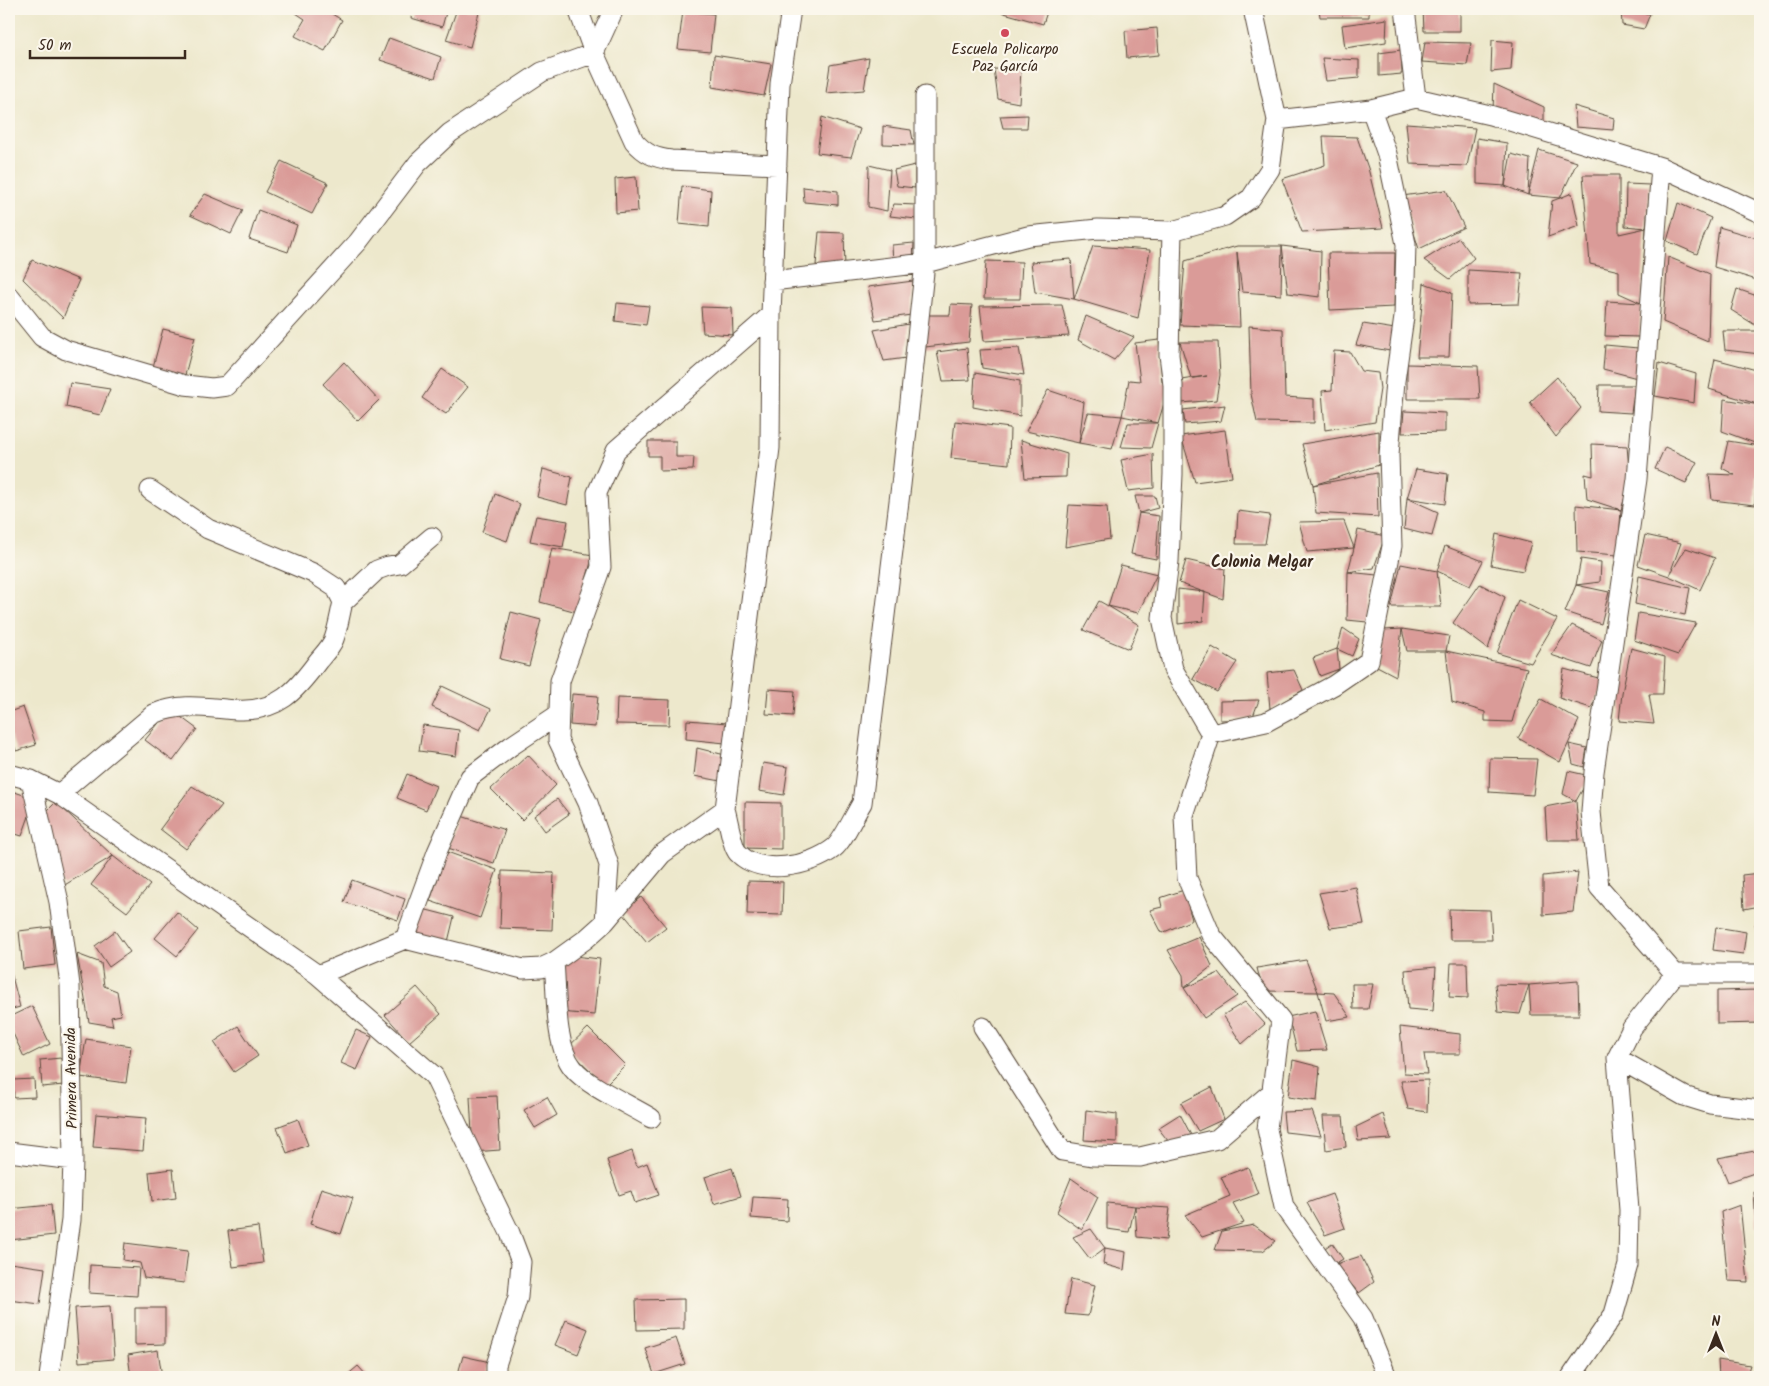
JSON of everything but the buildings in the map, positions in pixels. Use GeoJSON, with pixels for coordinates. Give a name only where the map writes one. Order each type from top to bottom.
{"type":"FeatureCollection","features":[{"type":"Feature","properties":{"kind":"street"},"geometry":{"type":"LineString","coordinates":[[578,9],[594,53],[634,141],[642,151],[656,158],[671,160],[777,165]]}},
{"type":"Feature","properties":{"kind":"street"},"geometry":{"type":"LineString","coordinates":[[9,296],[42,337],[66,350],[185,385],[212,388],[227,386],[358,242],[418,163],[450,133],[542,72],[594,53],[614,9]]}},
{"type":"Feature","properties":{"kind":"street"},"geometry":{"type":"LineString","coordinates":[[792,9],[780,84],[771,315],[770,448],[725,809],[736,852],[752,864],[782,867],[804,863],[835,848],[862,803],[901,485],[925,263],[925,96]]}},
{"type":"Feature","properties":{"kind":"street"},"geometry":{"type":"LineString","coordinates":[[772,281],[925,263],[1028,236],[1098,229],[1172,231],[1225,216],[1251,198],[1270,169],[1278,120],[1253,9]]}},
{"type":"Feature","properties":{"kind":"street"},"geometry":{"type":"LineString","coordinates":[[1405,9],[1416,98]]}},
{"type":"Feature","properties":{"kind":"street"},"geometry":{"type":"LineString","coordinates":[[1278,120],[1371,109],[1416,98],[1490,115],[1661,167],[1760,213]]}},
{"type":"Feature","properties":{"kind":"street"},"geometry":{"type":"LineString","coordinates":[[1211,734],[1266,722],[1334,685],[1369,661],[1392,546],[1388,455],[1395,381],[1404,317],[1406,244],[1387,154],[1371,109]]}},
{"type":"Feature","properties":{"kind":"street"},"geometry":{"type":"LineString","coordinates":[[1661,167],[1638,478],[1594,772],[1591,812],[1599,887],[1675,974],[1760,974]]}},
{"type":"Feature","properties":{"kind":"street"},"geometry":{"type":"LineString","coordinates":[[1172,231],[1169,355],[1173,385],[1173,474],[1169,561],[1162,618],[1173,669],[1211,734],[1184,816],[1187,878],[1211,934],[1282,1020],[1267,1129],[1284,1207],[1363,1318],[1387,1377]]}},
{"type":"Feature","properties":{"kind":"street"},"geometry":{"type":"LineString","coordinates":[[605,922],[609,865],[588,803],[558,740],[560,681],[601,567],[597,493],[616,450],[771,315]]}},
{"type":"Feature","properties":{"kind":"street"},"geometry":{"type":"LineString","coordinates":[[150,490],[208,529],[313,573],[336,588],[343,602]]}},
{"type":"Feature","properties":{"kind":"street"},"geometry":{"type":"LineString","coordinates":[[59,794],[154,714],[169,707],[186,705],[239,710],[264,707],[282,701],[298,688],[333,642],[343,602],[378,570],[400,564],[432,537]]}},
{"type":"Feature","properties":{"kind":"street"},"geometry":{"type":"LineString","coordinates":[[405,939],[437,852],[470,777],[511,746],[559,714]]}},
{"type":"Feature","properties":{"kind":"street"},"geometry":{"type":"LineString","coordinates":[[9,774],[31,780],[59,794],[318,975],[434,1076],[510,1233],[521,1262],[518,1297],[496,1365],[496,1377]]}},
{"type":"Feature","properties":{"kind":"street","name":"Primera Avenida"},"geometry":{"type":"LineString","coordinates":[[31,780],[59,902],[70,985],[73,1160],[72,1220],[49,1377]]}},
{"type":"Feature","properties":{"kind":"street"},"geometry":{"type":"LineString","coordinates":[[318,975],[405,939],[523,969],[541,968],[554,962],[586,939],[605,922],[662,854],[725,809]]}},
{"type":"Feature","properties":{"kind":"street"},"geometry":{"type":"LineString","coordinates":[[554,962],[561,1043],[572,1067],[583,1077],[651,1118]]}},
{"type":"Feature","properties":{"kind":"street"},"geometry":{"type":"LineString","coordinates":[[1572,1377],[1614,1314],[1628,1264],[1629,1210],[1617,1058],[1632,1028],[1675,974]]}},
{"type":"Feature","properties":{"kind":"street"},"geometry":{"type":"LineString","coordinates":[[983,1027],[1062,1150],[1092,1156],[1140,1157],[1218,1139],[1272,1091]]}},
{"type":"Feature","properties":{"kind":"street"},"geometry":{"type":"LineString","coordinates":[[1617,1058],[1684,1096],[1710,1104],[1760,1110]]}},
{"type":"Feature","properties":{"kind":"street"},"geometry":{"type":"LineString","coordinates":[[9,1152],[73,1160]]}},
{"type":"Feature","properties":{"kind":"place","name":"Escuela Policarpo Paz García"},"geometry":{"type":"Point","coordinates":[1005,33]}},
{"type":"Feature","properties":{"kind":"district","name":"Colonia Melgar"},"geometry":{"type":"Point","coordinates":[1262,562]}}]}
